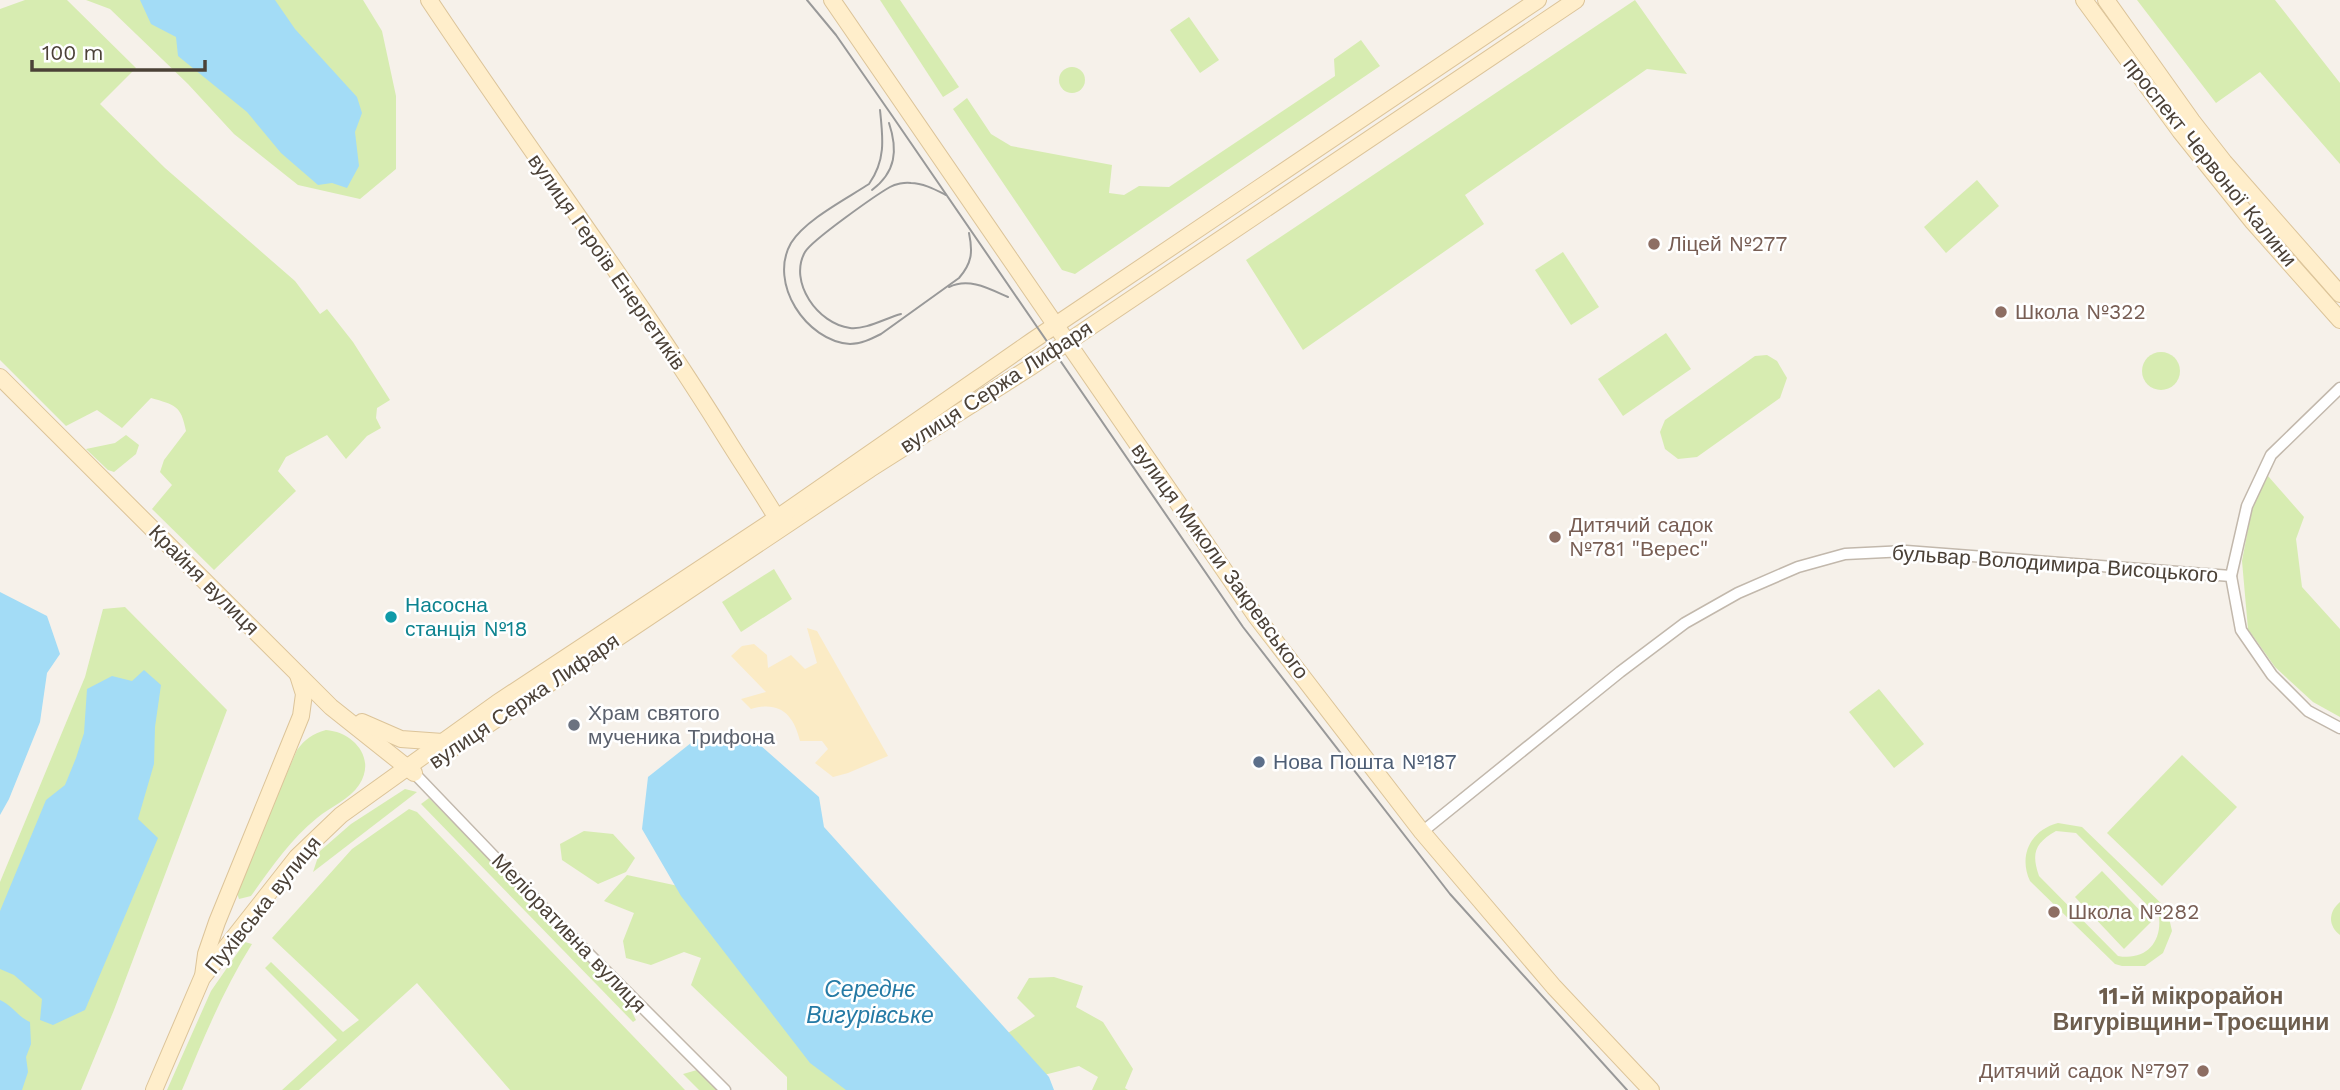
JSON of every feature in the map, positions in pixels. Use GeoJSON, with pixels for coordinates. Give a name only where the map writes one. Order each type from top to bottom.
{"type":"FeatureCollection","features":[{"type":"Feature","properties":{"kind":"street","name":"вулиця Героїв Енергетиків"},"geometry":{"type":"LineString","coordinates":[[429,0],[627,288],[715,420],[779,523]]}},
{"type":"Feature","properties":{"kind":"street","name":"вулиця Миколи Закревського"},"geometry":{"type":"LineString","coordinates":[[832,0],[1255,615],[1422,832],[1554,987],[1651,1090]]}},
{"type":"Feature","properties":{"kind":"street","name":"вулиця Сержа Лифаря"},"geometry":{"type":"LineString","coordinates":[[412,770],[779,523],[1055,326],[1538,0]]}},
{"type":"Feature","properties":{"kind":"street","name":"вулиця Сержа Лифаря"},"geometry":{"type":"LineString","coordinates":[[412,770],[443,741],[779,523],[1066,343],[1576,0]]}},
{"type":"Feature","properties":{"kind":"street","name":"проспект Червоної Калини"},"geometry":{"type":"LineString","coordinates":[[2084,0],[2197,152],[2253,222],[2340,320]]}},
{"type":"Feature","properties":{"kind":"street","name":"проспект Червоної Калини"},"geometry":{"type":"LineString","coordinates":[[2106,0],[2224,162],[2340,294]]}},
{"type":"Feature","properties":{"kind":"street","name":"Крайня вулиця"},"geometry":{"type":"LineString","coordinates":[[0,377],[331,707],[412,770]]}},
{"type":"Feature","properties":{"kind":"street"},"geometry":{"type":"LineString","coordinates":[[2340,388],[2271,454],[2248,506],[2231,576],[2241,631],[2272,675],[2308,711],[2340,728]]}},
{"type":"Feature","properties":{"kind":"street","name":"бульвар Володимира Висоцького"},"geometry":{"type":"LineString","coordinates":[[1422,832],[1685,623],[1738,593],[1798,567],[1845,554],[1906,551],[2231,576]]}},
{"type":"Feature","properties":{"kind":"street"},"geometry":{"type":"LineString","coordinates":[[202,978],[206,954],[217,922],[301,716],[304,694],[297,673]]}},
{"type":"Feature","properties":{"kind":"street"},"geometry":{"type":"LineString","coordinates":[[331,707],[389,736],[443,741]]}},
{"type":"Feature","properties":{"kind":"street","name":"Пухівська вулиця"},"geometry":{"type":"LineString","coordinates":[[154,1090],[202,978],[239,929],[316,838],[341,815],[412,770]]}},
{"type":"Feature","properties":{"kind":"street","name":"Меліоративна вулиця"},"geometry":{"type":"LineString","coordinates":[[412,770],[556,921],[725,1090]]}},
{"type":"Feature","properties":{"kind":"green space"},"geometry":{"type":"Polygon","coordinates":[[[25,0],[67,0],[136,68],[100,104],[165,168],[295,281],[320,314],[327,309],[353,342],[390,400],[377,408],[376,418],[381,428],[367,436],[346,459],[327,435],[286,457],[278,471],[296,491],[214,570],[152,509],[172,485],[160,472],[164,460],[186,431],[176,407],[151,398],[122,428],[97,410],[66,426],[0,360],[0,9],[25,0]]]}},
{"type":"Feature","properties":{"kind":"green space"},"geometry":{"type":"Polygon","coordinates":[[[86,0],[363,0],[382,31],[396,96],[396,169],[360,199],[298,185],[234,134],[188,84],[110,9],[86,0]]]}},
{"type":"Feature","properties":{"kind":"green space"},"geometry":{"type":"Polygon","coordinates":[[[880,0],[900,0],[959,87],[943,97],[880,0]]]}},
{"type":"Feature","properties":{"kind":"green space"},"geometry":{"type":"Polygon","coordinates":[[[1635,0],[1687,74],[1647,69],[1465,195],[1484,224],[1303,350],[1246,260],[1635,0]]]}},
{"type":"Feature","properties":{"kind":"green space"},"geometry":{"type":"Polygon","coordinates":[[[2137,0],[2275,0],[2340,83],[2340,164],[2260,72],[2216,103],[2137,0]]]}},
{"type":"Feature","properties":{"kind":"green space"},"geometry":{"type":"Polygon","coordinates":[[[1189,17],[1219,60],[1200,73],[1170,30],[1189,17]]]}},
{"type":"Feature","properties":{"kind":"green space"},"geometry":{"type":"Polygon","coordinates":[[[1361,40],[1380,66],[1075,274],[1062,270],[953,109],[967,98],[991,134],[1011,146],[1112,165],[1109,193],[1124,195],[1139,186],[1169,187],[1335,76],[1334,59],[1361,40]]]}},
{"type":"Feature","properties":{"kind":"green space"},"geometry":{"type":"Polygon","coordinates":[[[1072,67],[1081,71],[1085,80],[1081,89],[1072,93],[1063,89],[1059,80],[1063,71],[1072,67]]]}},
{"type":"Feature","properties":{"kind":"green space"},"geometry":{"type":"Polygon","coordinates":[[[1977,180],[1999,206],[1946,253],[1924,227],[1977,180]]]}},
{"type":"Feature","properties":{"kind":"green space"},"geometry":{"type":"Polygon","coordinates":[[[1563,252],[1599,307],[1571,325],[1535,270],[1563,252]]]}},
{"type":"Feature","properties":{"kind":"green space"},"geometry":{"type":"Polygon","coordinates":[[[1666,333],[1691,369],[1623,416],[1598,379],[1666,333]]]}},
{"type":"Feature","properties":{"kind":"green space"},"geometry":{"type":"Polygon","coordinates":[[[2161,352],[2175,357],[2180,371],[2175,385],[2161,390],[2147,385],[2142,371],[2147,357],[2161,352]]]}},
{"type":"Feature","properties":{"kind":"green space"},"geometry":{"type":"Polygon","coordinates":[[[1767,355],[1777,361],[1787,378],[1780,398],[1697,457],[1678,459],[1665,449],[1660,432],[1665,420],[1755,356],[1767,355]]]}},
{"type":"Feature","properties":{"kind":"green space"},"geometry":{"type":"Polygon","coordinates":[[[126,435],[139,445],[136,454],[114,472],[108,470],[86,449],[115,443],[126,435]]]}},
{"type":"Feature","properties":{"kind":"green space"},"geometry":{"type":"Polygon","coordinates":[[[2268,476],[2304,517],[2296,539],[2302,587],[2340,629],[2340,717],[2313,702],[2275,667],[2248,629],[2242,561],[2252,508],[2268,476]]]}},
{"type":"Feature","properties":{"kind":"green space"},"geometry":{"type":"Polygon","coordinates":[[[774,569],[792,599],[741,632],[722,602],[774,569]]]}},
{"type":"Feature","properties":{"kind":"green space"},"geometry":{"type":"Polygon","coordinates":[[[125,607],[227,710],[114,1010],[81,1090],[0,1090],[0,882],[85,677],[103,609],[125,607]]]}},
{"type":"Feature","properties":{"kind":"green space"},"geometry":{"type":"Polygon","coordinates":[[[1879,689],[1924,744],[1894,768],[1849,712],[1879,689]]]}},
{"type":"Feature","properties":{"kind":"green space"},"geometry":{"type":"Polygon","coordinates":[[[326,730],[353,741],[364,756],[364,775],[359,785],[298,836],[251,896],[239,899],[236,890],[297,750],[309,737],[326,730]]]}},
{"type":"Feature","properties":{"kind":"green space"},"geometry":{"type":"Polygon","coordinates":[[[2182,755],[2237,807],[2162,886],[2107,833],[2182,755]]]}},
{"type":"Feature","properties":{"kind":"green space"},"geometry":{"type":"Polygon","coordinates":[[[405,789],[417,792],[313,872],[320,851],[351,824],[405,789]]]}},
{"type":"Feature","properties":{"kind":"green space"},"geometry":{"type":"Polygon","coordinates":[[[429,798],[624,996],[636,1020],[633,1022],[421,804],[429,798]]]}},
{"type":"Feature","properties":{"kind":"green space"},"geometry":{"type":"Polygon","coordinates":[[[409,809],[417,812],[685,1090],[510,1090],[417,983],[299,1090],[282,1090],[337,1040],[265,968],[271,962],[343,1032],[359,1020],[272,938],[352,849],[409,809]]]}},
{"type":"Feature","properties":{"kind":"green space"},"geometry":{"type":"Polygon","coordinates":[[[2058,823],[2082,827],[2167,909],[2172,931],[2163,953],[2145,966],[2115,964],[2030,881],[2026,853],[2034,838],[2049,826],[2058,823]],[[2056,831],[2039,844],[2035,861],[2039,876],[2118,956],[2128,957],[2144,953],[2158,935],[2159,917],[2076,833],[2056,831]]]}},
{"type":"Feature","properties":{"kind":"green space"},"geometry":{"type":"Polygon","coordinates":[[[584,831],[613,834],[635,858],[626,872],[598,884],[562,860],[560,844],[584,831]]]}},
{"type":"Feature","properties":{"kind":"green space"},"geometry":{"type":"Polygon","coordinates":[[[2102,871],[2151,922],[2124,949],[2075,897],[2102,871]]]}},
{"type":"Feature","properties":{"kind":"green space"},"geometry":{"type":"Polygon","coordinates":[[[627,875],[683,887],[873,1090],[787,1090],[787,1077],[691,985],[701,958],[684,952],[651,965],[626,958],[623,941],[634,913],[604,901],[627,875]]]}},
{"type":"Feature","properties":{"kind":"green space"},"geometry":{"type":"Polygon","coordinates":[[[2340,902],[2340,935],[2333,927],[2331,919],[2333,910],[2340,902]]]}},
{"type":"Feature","properties":{"kind":"green space"},"geometry":{"type":"Polygon","coordinates":[[[245,942],[252,944],[223,997],[182,1090],[167,1090],[211,991],[245,942]]]}},
{"type":"Feature","properties":{"kind":"green space"},"geometry":{"type":"Polygon","coordinates":[[[1054,977],[1083,986],[1076,1007],[1103,1022],[1133,1069],[1125,1088],[1128,1090],[1092,1090],[1098,1077],[1079,1066],[1040,1076],[1003,1036],[1035,1016],[1017,998],[1029,978],[1054,977]]]}},
{"type":"Feature","properties":{"kind":"green space"},"geometry":{"type":"Polygon","coordinates":[[[697,1070],[718,1090],[699,1090],[683,1074],[697,1070]]]}},
{"type":"Feature","properties":{"kind":"sand"},"geometry":{"type":"Polygon","coordinates":[[[807,628],[817,631],[888,756],[833,777],[815,763],[828,749],[822,741],[800,741],[794,724],[784,712],[770,707],[751,709],[741,699],[766,692],[731,656],[742,646],[754,644],[767,655],[768,668],[791,655],[805,669],[817,663],[807,628]]]}},
{"type":"Feature","properties":{"kind":"water"},"geometry":{"type":"Polygon","coordinates":[[[140,0],[275,0],[295,29],[357,97],[362,113],[355,132],[359,166],[347,188],[332,183],[318,185],[281,153],[247,112],[178,56],[176,37],[151,24],[140,0]]]}},
{"type":"Feature","properties":{"kind":"water"},"geometry":{"type":"Polygon","coordinates":[[[0,592],[47,616],[60,654],[47,673],[40,722],[0,815],[0,592]]]}},
{"type":"Feature","properties":{"kind":"water"},"geometry":{"type":"Polygon","coordinates":[[[144,670],[161,685],[155,727],[154,764],[138,819],[158,838],[85,1010],[53,1025],[40,1020],[42,999],[14,975],[0,969],[0,911],[46,800],[65,785],[76,758],[84,733],[87,689],[112,676],[132,681],[144,670]]]}},
{"type":"Feature","properties":{"kind":"water","name":"Середнє Вигурівське"},"geometry":{"type":"Polygon","coordinates":[[[696,739],[760,745],[819,797],[824,827],[1049,1077],[1054,1090],[846,1090],[810,1063],[681,896],[642,829],[648,777],[696,739]]]}},
{"type":"Feature","properties":{"kind":"water"},"geometry":{"type":"Polygon","coordinates":[[[0,1000],[30,1022],[31,1044],[26,1057],[28,1072],[22,1090],[0,1090],[0,1000]]]}},
{"type":"Feature","properties":{"kind":"tram line"},"geometry":{"type":"LineString","coordinates":[[807,0],[836,35],[1243,627],[1450,894],[1627,1090]]}},
{"type":"Feature","properties":{"kind":"tram line"},"geometry":{"type":"LineString","coordinates":[[880,110],[881,157],[869,184],[816,218],[797,234],[791,243],[785,259],[784,275],[795,307],[819,333],[834,340],[850,344],[870,339],[959,278],[970,257],[969,233]]}},
{"type":"Feature","properties":{"kind":"tram line"},"geometry":{"type":"LineString","coordinates":[[872,190],[886,176],[893,160],[894,142],[889,123]]}},
{"type":"Feature","properties":{"kind":"tram line"},"geometry":{"type":"LineString","coordinates":[[901,314],[856,328],[838,325],[827,319],[809,300],[803,288],[800,276],[805,252],[831,228],[892,186],[916,183],[946,195]]}},
{"type":"Feature","properties":{"kind":"tram line"},"geometry":{"type":"LineString","coordinates":[[949,287],[972,284],[1008,297]]}},
{"type":"Feature","properties":{"kind":"place","name":"Ліцей №277"},"geometry":{"type":"Point","coordinates":[1654,244]}},
{"type":"Feature","properties":{"kind":"place","name":"Школа №322"},"geometry":{"type":"Point","coordinates":[2001,312]}},
{"type":"Feature","properties":{"kind":"place","name":"Дитячий садок №781 \"Верес\""},"geometry":{"type":"Point","coordinates":[1555,537]}},
{"type":"Feature","properties":{"kind":"place","name":"Насосна станція №18"},"geometry":{"type":"Point","coordinates":[391,617]}},
{"type":"Feature","properties":{"kind":"place","name":"Храм святого мученика Трифона"},"geometry":{"type":"Point","coordinates":[574,725]}},
{"type":"Feature","properties":{"kind":"place","name":"Нова Пошта №187"},"geometry":{"type":"Point","coordinates":[1259,762]}},
{"type":"Feature","properties":{"kind":"place","name":"Школа №282"},"geometry":{"type":"Point","coordinates":[2054,912]}},
{"type":"Feature","properties":{"kind":"place","name":"Дитячий садок №797"},"geometry":{"type":"Point","coordinates":[2203,1071]}},
{"type":"Feature","properties":{"kind":"district","name":"11-й мікрорайон Вигурівщини-Троєщини"},"geometry":{"type":"Point","coordinates":[2191,1009]}}]}
